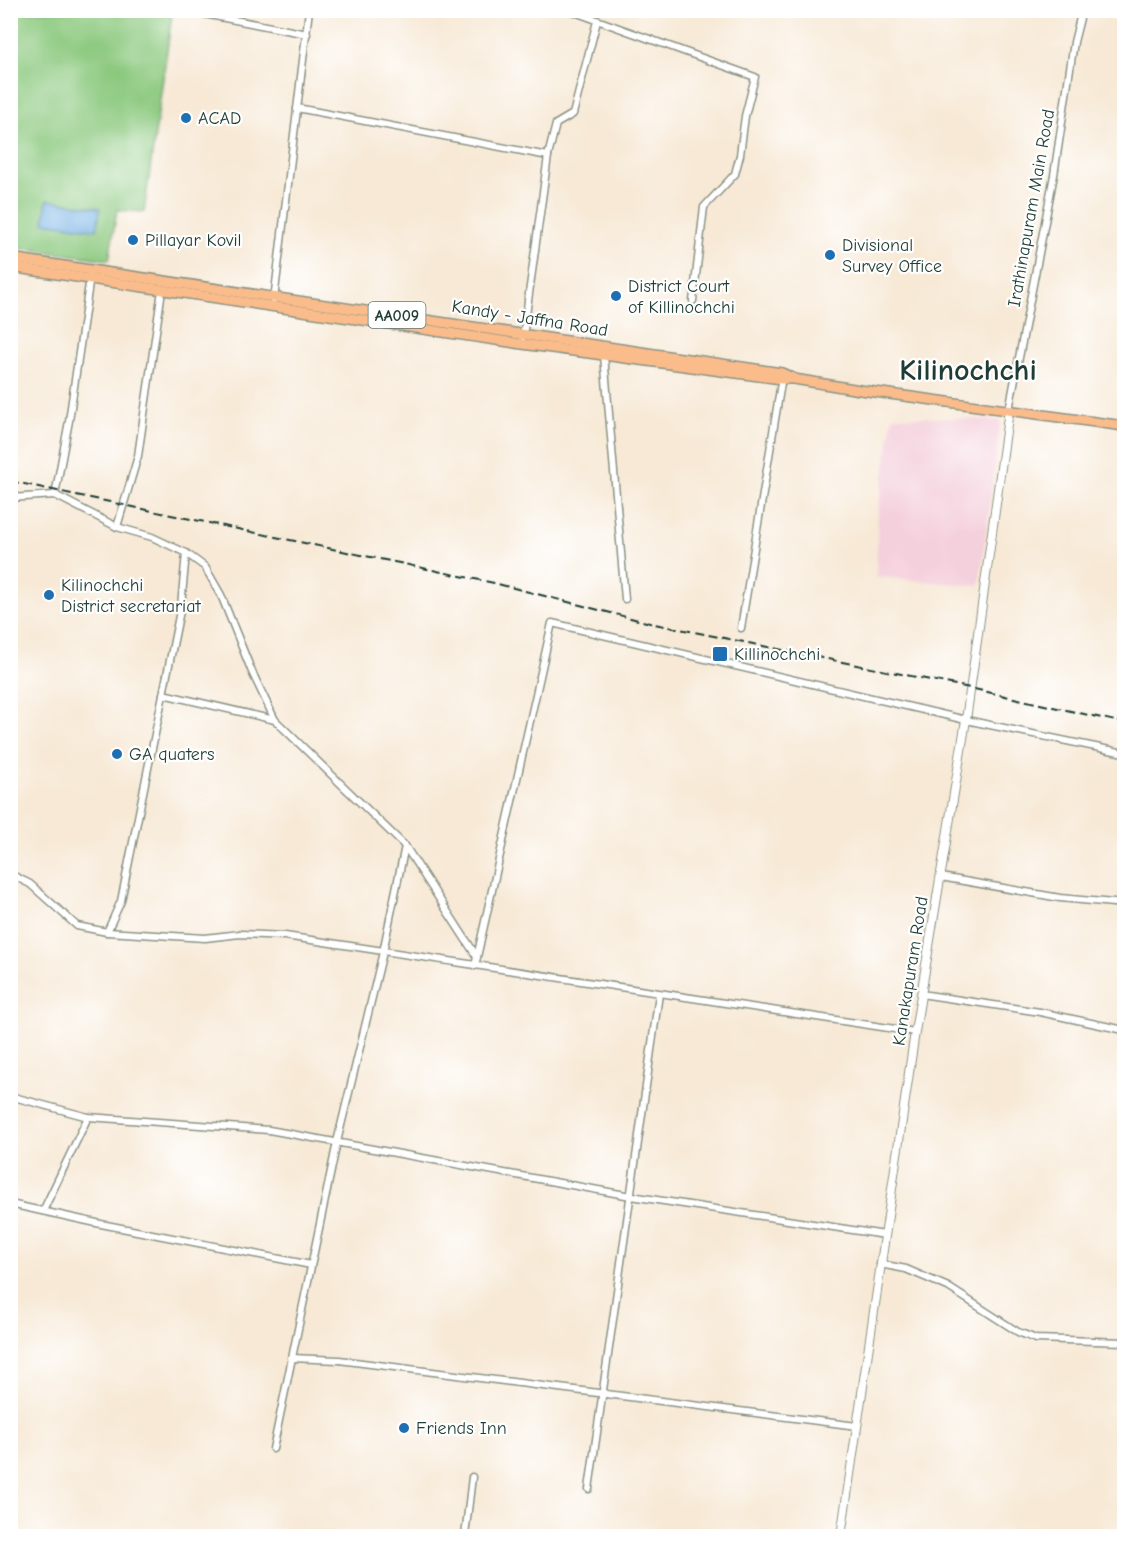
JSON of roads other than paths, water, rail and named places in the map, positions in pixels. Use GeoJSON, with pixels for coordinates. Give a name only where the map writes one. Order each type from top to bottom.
{"type":"FeatureCollection","features":[{"type":"Feature","properties":{"kind":"highway","name":"Kandy - Jaffna Road"},"geometry":{"type":"LineString","coordinates":[[10,258],[162,290],[274,302]]}},
{"type":"Feature","properties":{"kind":"highway","name":"Kandy - Jaffna Road"},"geometry":{"type":"LineString","coordinates":[[10,267],[91,275],[1125,426]]}},
{"type":"Feature","properties":{"kind":"highway","name":"Kandy - Jaffna Road"},"geometry":{"type":"LineString","coordinates":[[523,339],[604,356],[782,376]]}},
{"type":"Feature","properties":{"kind":"street"},"geometry":{"type":"LineString","coordinates":[[274,302],[309,10]]}},
{"type":"Feature","properties":{"kind":"street"},"geometry":{"type":"LineString","coordinates":[[569,10],[755,78],[745,116],[735,174],[704,207],[693,301]]}},
{"type":"Feature","properties":{"kind":"street","name":"Irathinapuram Main Road"},"geometry":{"type":"LineString","coordinates":[[1010,410],[1054,176],[1074,42],[1082,10]]}},
{"type":"Feature","properties":{"kind":"street"},"geometry":{"type":"LineString","coordinates":[[199,13],[307,34]]}},
{"type":"Feature","properties":{"kind":"street"},"geometry":{"type":"LineString","coordinates":[[523,339],[548,156],[556,124],[573,114],[597,21]]}},
{"type":"Feature","properties":{"kind":"street"},"geometry":{"type":"LineString","coordinates":[[297,108],[548,156]]}},
{"type":"Feature","properties":{"kind":"street"},"geometry":{"type":"LineString","coordinates":[[54,495],[69,421],[91,275]]}},
{"type":"Feature","properties":{"kind":"street"},"geometry":{"type":"LineString","coordinates":[[117,527],[138,456],[162,290]]}},
{"type":"Feature","properties":{"kind":"street"},"geometry":{"type":"LineString","coordinates":[[604,356],[625,598]]}},
{"type":"Feature","properties":{"kind":"street"},"geometry":{"type":"LineString","coordinates":[[741,628],[782,376]]}},
{"type":"Feature","properties":{"kind":"street","name":"Kanakapuram Road"},"geometry":{"type":"LineString","coordinates":[[841,1536],[915,1032],[966,720],[1010,410]]}},
{"type":"Feature","properties":{"kind":"street"},"geometry":{"type":"LineString","coordinates":[[10,498],[54,495],[117,527],[152,537],[186,553],[205,567],[221,595],[252,672],[275,720],[405,846],[477,957]]}},
{"type":"Feature","properties":{"kind":"street"},"geometry":{"type":"LineString","coordinates":[[107,932],[121,901],[181,606],[186,553]]}},
{"type":"Feature","properties":{"kind":"street"},"geometry":{"type":"LineString","coordinates":[[475,966],[552,623],[966,720],[1125,753]]}},
{"type":"Feature","properties":{"kind":"street"},"geometry":{"type":"LineString","coordinates":[[164,694],[275,720]]}},
{"type":"Feature","properties":{"kind":"street"},"geometry":{"type":"LineString","coordinates":[[273,1449],[337,1142],[383,952],[405,846]]}},
{"type":"Feature","properties":{"kind":"street"},"geometry":{"type":"LineString","coordinates":[[10,874],[30,884],[77,926],[107,932],[205,938],[240,934],[285,936],[915,1032]]}},
{"type":"Feature","properties":{"kind":"street"},"geometry":{"type":"LineString","coordinates":[[941,877],[1060,898],[1125,904]]}},
{"type":"Feature","properties":{"kind":"street"},"geometry":{"type":"LineString","coordinates":[[588,1489],[659,994]]}},
{"type":"Feature","properties":{"kind":"street"},"geometry":{"type":"LineString","coordinates":[[921,994],[1040,1012],[1125,1030]]}},
{"type":"Feature","properties":{"kind":"street"},"geometry":{"type":"LineString","coordinates":[[10,1096],[88,1117],[269,1130],[631,1196],[885,1235]]}},
{"type":"Feature","properties":{"kind":"street"},"geometry":{"type":"LineString","coordinates":[[43,1211],[88,1117]]}},
{"type":"Feature","properties":{"kind":"street"},"geometry":{"type":"LineString","coordinates":[[10,1204],[311,1265]]}},
{"type":"Feature","properties":{"kind":"street"},"geometry":{"type":"LineString","coordinates":[[880,1264],[906,1269],[948,1287],[1018,1332],[1036,1338],[1125,1342]]}},
{"type":"Feature","properties":{"kind":"street"},"geometry":{"type":"LineString","coordinates":[[291,1358],[339,1360],[857,1426]]}},
{"type":"Feature","properties":{"kind":"street"},"geometry":{"type":"LineString","coordinates":[[465,1536],[472,1477]]}},
{"type":"Feature","properties":{"kind":"water"},"geometry":{"type":"Polygon","coordinates":[[[47,200],[100,208],[97,230],[44,222],[47,200]]]}},
{"type":"Feature","properties":{"kind":"railway"},"geometry":{"type":"LineString","coordinates":[[10,481],[494,583],[650,623],[970,688],[1124,723]]}},
{"type":"Feature","properties":{"kind":"place","name":"ACAD"},"geometry":{"type":"Point","coordinates":[186,118]}},
{"type":"Feature","properties":{"kind":"place","name":"Pillayar Kovil"},"geometry":{"type":"Point","coordinates":[133,240]}},
{"type":"Feature","properties":{"kind":"place","name":"Divisional Survey Office"},"geometry":{"type":"Point","coordinates":[830,255]}},
{"type":"Feature","properties":{"kind":"place","name":"District Court of Killinochchi"},"geometry":{"type":"Point","coordinates":[616,296]}},
{"type":"Feature","properties":{"kind":"place","name":"Kilinochchi District secretariat"},"geometry":{"type":"Point","coordinates":[49,595]}},
{"type":"Feature","properties":{"kind":"place","name":"Killinochchi"},"geometry":{"type":"Point","coordinates":[720,654]}},
{"type":"Feature","properties":{"kind":"place","name":"GA quaters"},"geometry":{"type":"Point","coordinates":[117,754]}},
{"type":"Feature","properties":{"kind":"place","name":"Friends Inn"},"geometry":{"type":"Point","coordinates":[404,1428]}},
{"type":"Feature","properties":{"kind":"district","name":"Kilinochchi"},"geometry":{"type":"Point","coordinates":[968,370]}}]}
